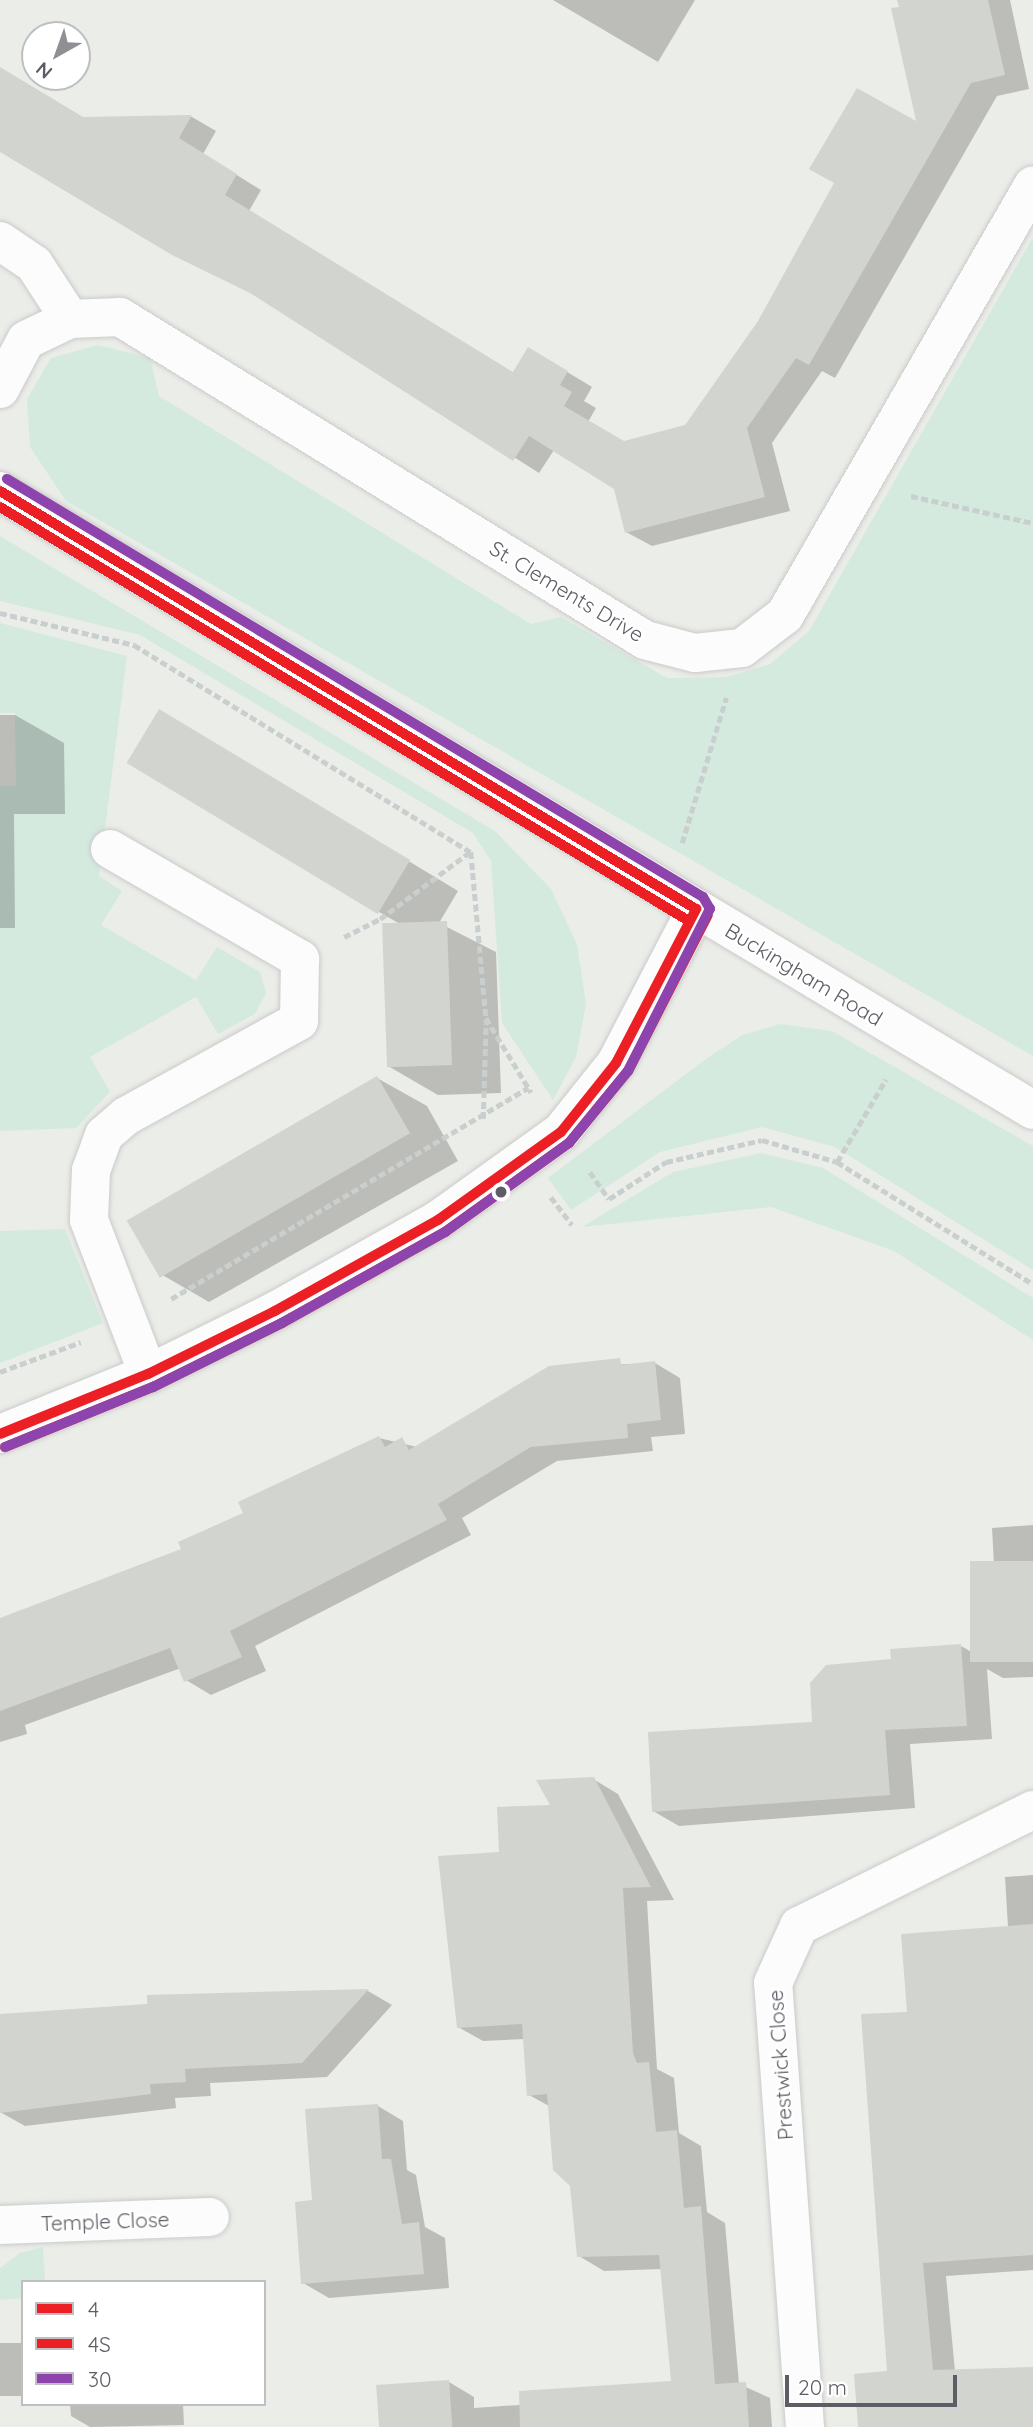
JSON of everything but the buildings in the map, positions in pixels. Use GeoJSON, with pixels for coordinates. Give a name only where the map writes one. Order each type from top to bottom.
{"type":"FeatureCollection","features":[{"type":"Feature","properties":{"kind":"street"},"geometry":{"type":"LineString","coordinates":[[742,649],[785,615],[1033,185]]}},
{"type":"Feature","properties":{"kind":"street"},"geometry":{"type":"LineString","coordinates":[[0,241],[34,264],[70,319]]}},
{"type":"Feature","properties":{"kind":"street","name":"St. Clements Drive"},"geometry":{"type":"LineString","coordinates":[[0,390],[26,340],[70,319],[120,317],[645,640],[695,653],[742,649]]}},
{"type":"Feature","properties":{"kind":"street","name":"Buckingham Road"},"geometry":{"type":"LineString","coordinates":[[0,491],[1033,1111]]}},
{"type":"Feature","properties":{"kind":"street"},"geometry":{"type":"LineString","coordinates":[[110,849],[300,959],[299,1021],[126,1116],[104,1135],[91,1170],[89,1220],[125,1325],[148,1374]]}},
{"type":"Feature","properties":{"kind":"street"},"geometry":{"type":"LineString","coordinates":[[0,1434],[148,1374],[438,1220],[561,1132],[616,1063],[681,900]]}},
{"type":"Feature","properties":{"kind":"street","name":"Prestwick Close"},"geometry":{"type":"LineString","coordinates":[[806,2427],[773,1983],[799,1926],[1033,1810]]}},
{"type":"Feature","properties":{"kind":"street","name":"Temple Close"},"geometry":{"type":"LineString","coordinates":[[0,2225],[209,2217]]}},
{"type":"Feature","properties":{"kind":"path"},"geometry":{"type":"LineString","coordinates":[[861,485],[1033,523]]}},
{"type":"Feature","properties":{"kind":"path"},"geometry":{"type":"LineString","coordinates":[[0,613],[134,645],[471,852]]}},
{"type":"Feature","properties":{"kind":"path"},"geometry":{"type":"LineString","coordinates":[[681,900],[742,649]]}},
{"type":"Feature","properties":{"kind":"path"},"geometry":{"type":"LineString","coordinates":[[300,959],[380,919],[471,852]]}},
{"type":"Feature","properties":{"kind":"path"},"geometry":{"type":"LineString","coordinates":[[471,852],[486,1018],[483,1120]]}},
{"type":"Feature","properties":{"kind":"path"},"geometry":{"type":"LineString","coordinates":[[486,1018],[528,1088],[610,1199],[666,1162],[762,1140],[837,1162],[1033,1284]]}},
{"type":"Feature","properties":{"kind":"path"},"geometry":{"type":"LineString","coordinates":[[837,1162],[888,1075]]}},
{"type":"Feature","properties":{"kind":"path"},"geometry":{"type":"LineString","coordinates":[[0,1372],[125,1325],[483,1120],[528,1088]]}},
{"type":"Feature","properties":{"kind":"green space"},"geometry":{"type":"Polygon","coordinates":[[[1033,237],[1033,1056],[66,501],[30,447],[27,399],[51,358],[98,345],[150,358],[159,396],[531,624],[561,617],[667,678],[727,677],[770,664],[809,631],[1033,237]]]}},
{"type":"Feature","properties":{"kind":"green space"},"geometry":{"type":"Polygon","coordinates":[[[0,536],[495,831],[551,889],[577,944],[586,1004],[576,1057],[553,1100],[502,1023],[491,861],[473,833],[140,635],[0,601],[0,536]]]}},
{"type":"Feature","properties":{"kind":"green space"},"geometry":{"type":"Polygon","coordinates":[[[0,623],[127,656],[99,876],[122,891],[101,925],[196,980],[217,947],[260,972],[266,993],[255,1014],[218,1034],[196,997],[90,1057],[110,1092],[76,1128],[0,1131],[0,786],[16,786],[15,713],[0,713],[0,623]]]}},
{"type":"Feature","properties":{"kind":"green space"},"geometry":{"type":"Polygon","coordinates":[[[780,1024],[832,1031],[1033,1146],[1033,1270],[835,1147],[762,1127],[660,1152],[571,1210],[548,1178],[703,1061],[742,1035],[780,1024]]]}},
{"type":"Feature","properties":{"kind":"green space"},"geometry":{"type":"Polygon","coordinates":[[[761,1153],[823,1168],[1033,1298],[1033,1340],[894,1251],[771,1207],[582,1227],[673,1172],[761,1153]]]}},
{"type":"Feature","properties":{"kind":"green space"},"geometry":{"type":"Polygon","coordinates":[[[65,1229],[103,1323],[0,1363],[0,1231],[65,1229]]]}},
{"type":"Feature","properties":{"kind":"green space"},"geometry":{"type":"Polygon","coordinates":[[[43,2247],[45,2280],[21,2280],[21,2298],[0,2300],[0,2268],[20,2253],[43,2247]]]}},
{"type":"Feature","properties":{"kind":"transit line","name":"30"},"geometry":{"type":"LineString","coordinates":[[5,1447],[153,1387],[282,1323],[445,1232],[569,1143],[628,1071],[710,909],[703,897],[7,479]]}},
{"type":"Feature","properties":{"kind":"transit line","name":"4"},"geometry":{"type":"LineString","coordinates":[[0,491],[696,909]]}},
{"type":"Feature","properties":{"kind":"transit line","name":"4S"},"geometry":{"type":"LineString","coordinates":[[0,507],[689,921]]}},
{"type":"Feature","properties":{"kind":"transit line","name":"4"},"geometry":{"type":"LineString","coordinates":[[0,1434],[148,1374],[275,1311],[438,1220],[561,1132],[616,1063],[696,909]]}},
{"type":"Feature","properties":{"kind":"transit line","name":"4S"},"geometry":{"type":"LineString","coordinates":[[5,1447],[153,1387],[282,1323],[445,1232],[569,1143],[628,1071],[708,915]]}}]}
